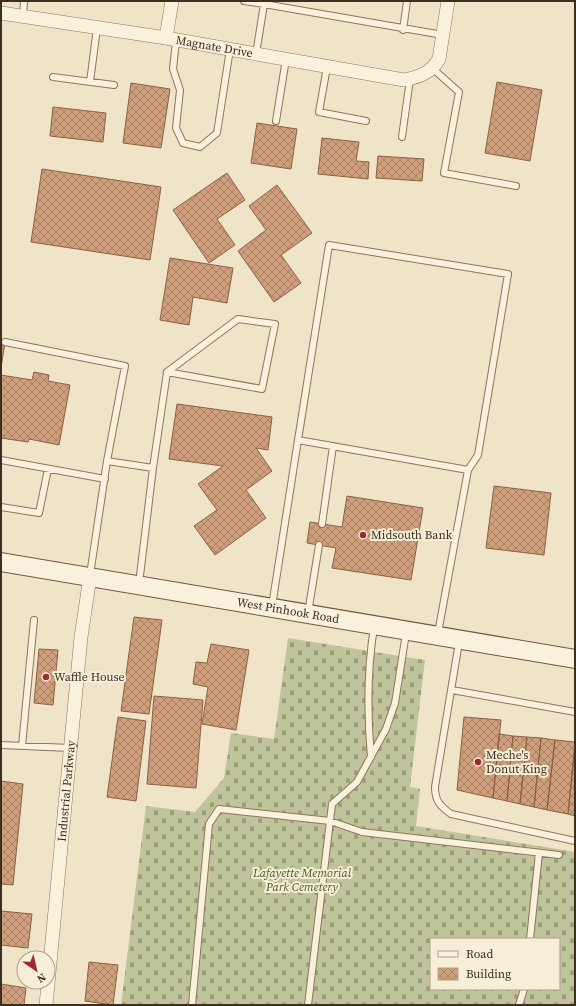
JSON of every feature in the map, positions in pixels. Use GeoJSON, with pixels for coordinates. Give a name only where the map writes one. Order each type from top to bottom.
{"type":"FeatureCollection","features":[{"type":"Feature","properties":{"kind":"main road","name":"West Pinhook Road"},"geometry":{"type":"LineString","coordinates":[[1,562],[575,658]]}},
{"type":"Feature","properties":{"kind":"street"},"geometry":{"type":"LineString","coordinates":[[171,39],[172,1]]}},
{"type":"Feature","properties":{"kind":"street"},"geometry":{"type":"LineString","coordinates":[[429,70],[439,59],[448,1]]}},
{"type":"Feature","properties":{"kind":"street","name":"Magnate Drive"},"geometry":{"type":"LineString","coordinates":[[1,14],[171,39],[404,80],[418,78],[429,70]]}},
{"type":"Feature","properties":{"kind":"street","name":"Industrial Parkway"},"geometry":{"type":"LineString","coordinates":[[46,1005],[81,637],[90,577]]}},
{"type":"Feature","properties":{"kind":"lane"},"geometry":{"type":"LineString","coordinates":[[23,17],[24,1]]}},
{"type":"Feature","properties":{"kind":"lane"},"geometry":{"type":"LineString","coordinates":[[244,1],[264,3],[402,30],[443,36]]}},
{"type":"Feature","properties":{"kind":"lane"},"geometry":{"type":"LineString","coordinates":[[402,30],[407,1]]}},
{"type":"Feature","properties":{"kind":"lane"},"geometry":{"type":"LineString","coordinates":[[256,54],[264,3]]}},
{"type":"Feature","properties":{"kind":"lane"},"geometry":{"type":"LineString","coordinates":[[90,82],[97,28]]}},
{"type":"Feature","properties":{"kind":"lane"},"geometry":{"type":"LineString","coordinates":[[171,39],[173,69],[180,90],[176,128],[183,143],[200,147],[217,133],[230,49]]}},
{"type":"Feature","properties":{"kind":"lane"},"geometry":{"type":"LineString","coordinates":[[276,121],[286,59]]}},
{"type":"Feature","properties":{"kind":"lane"},"geometry":{"type":"LineString","coordinates":[[328,66],[319,112],[366,121]]}},
{"type":"Feature","properties":{"kind":"lane"},"geometry":{"type":"LineString","coordinates":[[429,70],[459,92],[444,173],[516,186]]}},
{"type":"Feature","properties":{"kind":"lane"},"geometry":{"type":"LineString","coordinates":[[53,77],[114,85]]}},
{"type":"Feature","properties":{"kind":"lane"},"geometry":{"type":"LineString","coordinates":[[402,137],[410,79]]}},
{"type":"Feature","properties":{"kind":"lane"},"geometry":{"type":"LineString","coordinates":[[272,608],[329,245],[508,274],[478,455],[468,470],[438,635]]}},
{"type":"Feature","properties":{"kind":"lane"},"geometry":{"type":"LineString","coordinates":[[139,586],[167,372],[238,318],[275,324],[262,389],[167,372]]}},
{"type":"Feature","properties":{"kind":"lane"},"geometry":{"type":"LineString","coordinates":[[5,342],[125,366],[105,479],[90,577]]}},
{"type":"Feature","properties":{"kind":"lane"},"geometry":{"type":"LineString","coordinates":[[298,440],[468,470]]}},
{"type":"Feature","properties":{"kind":"lane"},"geometry":{"type":"LineString","coordinates":[[322,524],[333,446]]}},
{"type":"Feature","properties":{"kind":"lane"},"geometry":{"type":"LineString","coordinates":[[1,460],[105,479]]}},
{"type":"Feature","properties":{"kind":"lane"},"geometry":{"type":"LineString","coordinates":[[108,461],[154,468]]}},
{"type":"Feature","properties":{"kind":"lane"},"geometry":{"type":"LineString","coordinates":[[1,507],[39,513],[48,468]]}},
{"type":"Feature","properties":{"kind":"lane"},"geometry":{"type":"LineString","coordinates":[[308,614],[318,545]]}},
{"type":"Feature","properties":{"kind":"lane"},"geometry":{"type":"LineString","coordinates":[[22,746],[34,620]]}},
{"type":"Feature","properties":{"kind":"lane"},"geometry":{"type":"LineString","coordinates":[[370,757],[367,690],[369,657],[374,625]]}},
{"type":"Feature","properties":{"kind":"lane"},"geometry":{"type":"LineString","coordinates":[[308,1005],[332,804],[357,782],[386,729],[395,703],[406,630]]}},
{"type":"Feature","properties":{"kind":"lane"},"geometry":{"type":"LineString","coordinates":[[459,639],[452,690],[435,787],[435,797],[440,807],[451,814],[575,842]]}},
{"type":"Feature","properties":{"kind":"lane"},"geometry":{"type":"LineString","coordinates":[[452,690],[575,712]]}},
{"type":"Feature","properties":{"kind":"lane"},"geometry":{"type":"LineString","coordinates":[[1,745],[70,748]]}},
{"type":"Feature","properties":{"kind":"lane"},"geometry":{"type":"LineString","coordinates":[[192,1005],[209,824],[218,808],[330,821],[362,832],[559,856]]}},
{"type":"Feature","properties":{"kind":"lane"},"geometry":{"type":"LineString","coordinates":[[530,938],[539,853]]}},
{"type":"Feature","properties":{"kind":"lane"},"geometry":{"type":"LineString","coordinates":[[519,1005],[524,990]]}},
{"type":"Feature","properties":{"kind":"green space","name":"Lafayette Memorial Park Cemetery"},"geometry":{"type":"Polygon","coordinates":[[[288,638],[425,660],[410,787],[420,789],[416,826],[575,852],[575,1005],[121,1005],[146,806],[195,812],[224,778],[231,733],[274,739],[288,638]]]}},
{"type":"Feature","properties":{"kind":"building"},"geometry":{"type":"Polygon","coordinates":[[[497,82],[542,90],[530,161],[485,153],[497,82]]]}},
{"type":"Feature","properties":{"kind":"building"},"geometry":{"type":"Polygon","coordinates":[[[131,83],[170,89],[161,148],[123,143],[131,83]]]}},
{"type":"Feature","properties":{"kind":"building"},"geometry":{"type":"Polygon","coordinates":[[[53,107],[106,113],[103,142],[50,136],[53,107]]]}},
{"type":"Feature","properties":{"kind":"building"},"geometry":{"type":"Polygon","coordinates":[[[257,123],[297,129],[291,169],[251,163],[257,123]]]}},
{"type":"Feature","properties":{"kind":"building"},"geometry":{"type":"Polygon","coordinates":[[[322,138],[359,142],[356,161],[369,162],[368,179],[318,174],[322,138]]]}},
{"type":"Feature","properties":{"kind":"building"},"geometry":{"type":"Polygon","coordinates":[[[378,156],[424,159],[422,181],[376,178],[378,156]]]}},
{"type":"Feature","properties":{"kind":"building"},"geometry":{"type":"Polygon","coordinates":[[[42,169],[161,187],[150,260],[31,242],[42,169]]]}},
{"type":"Feature","properties":{"kind":"building"},"geometry":{"type":"Polygon","coordinates":[[[227,173],[245,200],[217,219],[235,245],[209,263],[173,210],[227,173]]]}},
{"type":"Feature","properties":{"kind":"building"},"geometry":{"type":"Polygon","coordinates":[[[277,185],[312,233],[281,255],[301,283],[274,302],[238,251],[266,230],[249,206],[277,185]]]}},
{"type":"Feature","properties":{"kind":"building"},"geometry":{"type":"Polygon","coordinates":[[[170,258],[233,268],[227,303],[193,297],[189,325],[160,320],[170,258]]]}},
{"type":"Feature","properties":{"kind":"building"},"geometry":{"type":"Polygon","coordinates":[[[1,341],[5,342],[1,368],[1,341]]]}},
{"type":"Feature","properties":{"kind":"building"},"geometry":{"type":"Polygon","coordinates":[[[34,372],[49,375],[48,381],[70,385],[59,445],[29,439],[28,442],[1,438],[1,375],[32,380],[34,372]]]}},
{"type":"Feature","properties":{"kind":"building"},"geometry":{"type":"Polygon","coordinates":[[[177,404],[272,417],[268,450],[256,448],[272,471],[246,490],[266,518],[215,555],[194,526],[217,510],[198,484],[223,466],[169,459],[177,404]]]}},
{"type":"Feature","properties":{"kind":"building"},"geometry":{"type":"Polygon","coordinates":[[[494,486],[551,493],[544,555],[486,548],[494,486]]]}},
{"type":"Feature","properties":{"kind":"building","name":"Midsouth Bank"},"geometry":{"type":"Polygon","coordinates":[[[347,496],[423,508],[411,580],[332,568],[336,548],[307,543],[310,522],[342,527],[347,496]]]}},
{"type":"Feature","properties":{"kind":"building"},"geometry":{"type":"Polygon","coordinates":[[[134,617],[162,620],[149,714],[121,711],[134,617]]]}},
{"type":"Feature","properties":{"kind":"building"},"geometry":{"type":"Polygon","coordinates":[[[211,644],[249,650],[236,730],[202,724],[208,687],[193,684],[196,662],[207,663],[211,644]]]}},
{"type":"Feature","properties":{"kind":"building","name":"Waffle House"},"geometry":{"type":"Polygon","coordinates":[[[39,649],[58,650],[53,705],[34,703],[39,649]]]}},
{"type":"Feature","properties":{"kind":"building"},"geometry":{"type":"Polygon","coordinates":[[[154,696],[203,700],[196,788],[147,784],[154,696]]]}},
{"type":"Feature","properties":{"kind":"building"},"geometry":{"type":"Polygon","coordinates":[[[118,717],[146,721],[136,801],[107,797],[118,717]]]}},
{"type":"Feature","properties":{"kind":"building","name":"Meche's Donut King"},"geometry":{"type":"Polygon","coordinates":[[[464,717],[501,720],[493,798],[457,790],[464,717]]]}},
{"type":"Feature","properties":{"kind":"building"},"geometry":{"type":"Polygon","coordinates":[[[499,734],[513,736],[507,801],[493,798],[499,734]]]}},
{"type":"Feature","properties":{"kind":"building"},"geometry":{"type":"Polygon","coordinates":[[[513,736],[527,737],[520,804],[507,801],[513,736]]]}},
{"type":"Feature","properties":{"kind":"building"},"geometry":{"type":"Polygon","coordinates":[[[527,737],[541,738],[534,807],[520,804],[527,737]]]}},
{"type":"Feature","properties":{"kind":"building"},"geometry":{"type":"Polygon","coordinates":[[[541,738],[555,740],[547,810],[534,807],[541,738]]]}},
{"type":"Feature","properties":{"kind":"building"},"geometry":{"type":"Polygon","coordinates":[[[555,740],[575,742],[568,814],[547,810],[555,740]]]}},
{"type":"Feature","properties":{"kind":"building"},"geometry":{"type":"Polygon","coordinates":[[[575,748],[575,816],[568,814],[575,748]]]}},
{"type":"Feature","properties":{"kind":"building"},"geometry":{"type":"Polygon","coordinates":[[[1,781],[23,784],[13,885],[1,884],[1,781]]]}},
{"type":"Feature","properties":{"kind":"building"},"geometry":{"type":"Polygon","coordinates":[[[1,911],[32,914],[28,948],[1,945],[1,911]]]}},
{"type":"Feature","properties":{"kind":"building"},"geometry":{"type":"Polygon","coordinates":[[[89,962],[118,965],[113,1005],[85,1001],[89,962]]]}},
{"type":"Feature","properties":{"kind":"building"},"geometry":{"type":"Polygon","coordinates":[[[1,984],[16,986],[16,990],[26,990],[24,1005],[1,1005],[1,984]]]}},
{"type":"Feature","properties":{"kind":"place","name":"Midsouth Bank"},"geometry":{"type":"Point","coordinates":[363,535]}},
{"type":"Feature","properties":{"kind":"place","name":"Waffle House"},"geometry":{"type":"Point","coordinates":[46,677]}},
{"type":"Feature","properties":{"kind":"place","name":"Meche's Donut King"},"geometry":{"type":"Point","coordinates":[478,762]}}]}
